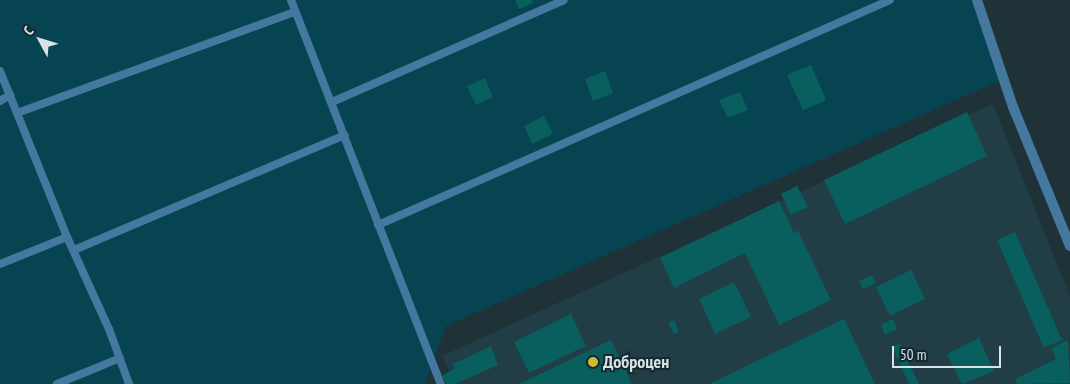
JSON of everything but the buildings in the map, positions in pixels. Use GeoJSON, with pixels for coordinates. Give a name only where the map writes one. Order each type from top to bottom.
{"type":"FeatureCollection","features":[{"type":"Feature","properties":{"kind":"street"},"geometry":{"type":"LineString","coordinates":[[977,0],[1013,107],[1070,246]]}},
{"type":"Feature","properties":{"kind":"lane"},"geometry":{"type":"LineString","coordinates":[[291,0],[441,384]]}},
{"type":"Feature","properties":{"kind":"lane"},"geometry":{"type":"LineString","coordinates":[[332,102],[564,0]]}},
{"type":"Feature","properties":{"kind":"lane"},"geometry":{"type":"LineString","coordinates":[[378,225],[890,0]]}},
{"type":"Feature","properties":{"kind":"lane"},"geometry":{"type":"LineString","coordinates":[[17,113],[295,12]]}},
{"type":"Feature","properties":{"kind":"lane"},"geometry":{"type":"LineString","coordinates":[[0,71],[67,237],[120,358],[129,384]]}},
{"type":"Feature","properties":{"kind":"lane"},"geometry":{"type":"LineString","coordinates":[[0,101],[10,95]]}},
{"type":"Feature","properties":{"kind":"lane"},"geometry":{"type":"LineString","coordinates":[[74,250],[345,135]]}},
{"type":"Feature","properties":{"kind":"lane"},"geometry":{"type":"LineString","coordinates":[[0,264],[67,237]]}},
{"type":"Feature","properties":{"kind":"lane"},"geometry":{"type":"LineString","coordinates":[[57,384],[120,358]]}},
{"type":"Feature","properties":{"kind":"shaded area"},"geometry":{"type":"Polygon","coordinates":[[[0,0],[974,0],[1001,80],[446,326],[425,384],[0,384],[0,0]]]}},
{"type":"Feature","properties":{"kind":"shaded area"},"geometry":{"type":"Polygon","coordinates":[[[993,104],[1070,296],[1070,384],[455,384],[442,356],[993,104]]]}},
{"type":"Feature","properties":{"kind":"place","name":"Доброцен"},"geometry":{"type":"Point","coordinates":[593,362]}}]}
